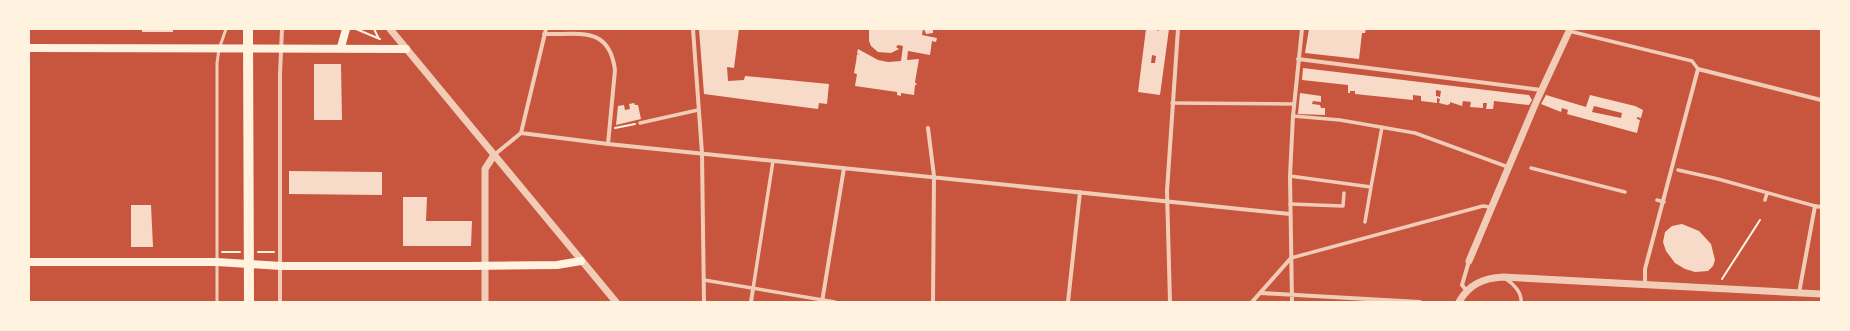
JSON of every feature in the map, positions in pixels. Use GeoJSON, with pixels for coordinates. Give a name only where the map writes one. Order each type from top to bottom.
{"type":"FeatureCollection","features":[{"type":"Feature","properties":{"kind":"main road"},"geometry":{"type":"LineString","coordinates":[[248,29],[250,302]]}},
{"type":"Feature","properties":{"kind":"main road"},"geometry":{"type":"LineString","coordinates":[[341,47],[346,29]]}},
{"type":"Feature","properties":{"kind":"main road"},"geometry":{"type":"LineString","coordinates":[[29,48],[219,49],[341,47],[406,49]]}},
{"type":"Feature","properties":{"kind":"main road"},"geometry":{"type":"LineString","coordinates":[[29,262],[217,262],[280,266],[484,266],[556,265],[581,261]]}},
{"type":"Feature","properties":{"kind":"street"},"geometry":{"type":"LineString","coordinates":[[280,302],[282,29]]}},
{"type":"Feature","properties":{"kind":"street"},"geometry":{"type":"LineString","coordinates":[[390,29],[616,302]]}},
{"type":"Feature","properties":{"kind":"street"},"geometry":{"type":"LineString","coordinates":[[693,29],[702,153],[704,302]]}},
{"type":"Feature","properties":{"kind":"street"},"geometry":{"type":"LineString","coordinates":[[1170,302],[1167,201],[1172,103],[1178,29]]}},
{"type":"Feature","properties":{"kind":"street"},"geometry":{"type":"LineString","coordinates":[[1292,302],[1290,176],[1293,116],[1302,29]]}},
{"type":"Feature","properties":{"kind":"street"},"geometry":{"type":"LineString","coordinates":[[1467,291],[1462,285],[1469,261],[1490,207],[1512,165],[1541,90],[1570,30],[1692,61],[1698,69],[1821,100]]}},
{"type":"Feature","properties":{"kind":"street"},"geometry":{"type":"LineString","coordinates":[[484,302],[485,169],[494,155],[521,133],[545,31],[595,36],[609,47],[615,70],[608,144]]}},
{"type":"Feature","properties":{"kind":"street"},"geometry":{"type":"LineString","coordinates":[[1298,59],[1541,90]]}},
{"type":"Feature","properties":{"kind":"street"},"geometry":{"type":"LineString","coordinates":[[1645,284],[1645,269],[1664,202],[1698,69]]}},
{"type":"Feature","properties":{"kind":"street"},"geometry":{"type":"LineString","coordinates":[[1172,103],[1294,104]]}},
{"type":"Feature","properties":{"kind":"street"},"geometry":{"type":"LineString","coordinates":[[640,123],[698,110]]}},
{"type":"Feature","properties":{"kind":"street"},"geometry":{"type":"LineString","coordinates":[[1293,116],[1340,120],[1415,133],[1512,165]]}},
{"type":"Feature","properties":{"kind":"street"},"geometry":{"type":"LineString","coordinates":[[1365,222],[1382,127]]}},
{"type":"Feature","properties":{"kind":"street"},"geometry":{"type":"LineString","coordinates":[[928,128],[934,176],[933,302]]}},
{"type":"Feature","properties":{"kind":"street"},"geometry":{"type":"LineString","coordinates":[[521,133],[608,144],[934,176],[1290,214]]}},
{"type":"Feature","properties":{"kind":"street"},"geometry":{"type":"LineString","coordinates":[[751,302],[773,161]]}},
{"type":"Feature","properties":{"kind":"street"},"geometry":{"type":"LineString","coordinates":[[822,301],[844,168]]}},
{"type":"Feature","properties":{"kind":"street"},"geometry":{"type":"LineString","coordinates":[[1530,168],[1625,192]]}},
{"type":"Feature","properties":{"kind":"street"},"geometry":{"type":"LineString","coordinates":[[1678,170],[1821,207]]}},
{"type":"Feature","properties":{"kind":"street"},"geometry":{"type":"LineString","coordinates":[[1290,176],[1345,185],[1371,187]]}},
{"type":"Feature","properties":{"kind":"street"},"geometry":{"type":"LineString","coordinates":[[1068,302],[1080,192]]}},
{"type":"Feature","properties":{"kind":"street"},"geometry":{"type":"LineString","coordinates":[[1290,204],[1343,206],[1344,193]]}},
{"type":"Feature","properties":{"kind":"street"},"geometry":{"type":"LineString","coordinates":[[1765,200],[1767,193]]}},
{"type":"Feature","properties":{"kind":"street"},"geometry":{"type":"LineString","coordinates":[[1657,200],[1664,202]]}},
{"type":"Feature","properties":{"kind":"street"},"geometry":{"type":"LineString","coordinates":[[1252,302],[1291,258],[1483,206],[1490,207]]}},
{"type":"Feature","properties":{"kind":"street"},"geometry":{"type":"LineString","coordinates":[[1799,293],[1815,206]]}},
{"type":"Feature","properties":{"kind":"street"},"geometry":{"type":"LineString","coordinates":[[1363,234],[1363,239]]}},
{"type":"Feature","properties":{"kind":"street"},"geometry":{"type":"LineString","coordinates":[[1459,302],[1467,291],[1480,281],[1491,277],[1821,294]]}},
{"type":"Feature","properties":{"kind":"street"},"geometry":{"type":"LineString","coordinates":[[1503,277],[1518,290],[1522,298],[1521,302]]}},
{"type":"Feature","properties":{"kind":"street"},"geometry":{"type":"LineString","coordinates":[[704,280],[835,302]]}},
{"type":"Feature","properties":{"kind":"street"},"geometry":{"type":"LineString","coordinates":[[1261,293],[1420,302]]}},
{"type":"Feature","properties":{"kind":"lane"},"geometry":{"type":"LineString","coordinates":[[217,302],[219,49],[226,29]]}},
{"type":"Feature","properties":{"kind":"path"},"geometry":{"type":"LineString","coordinates":[[356,29],[380,39],[374,29]]}},
{"type":"Feature","properties":{"kind":"path"},"geometry":{"type":"LineString","coordinates":[[609,129],[640,123]]}},
{"type":"Feature","properties":{"kind":"path"},"geometry":{"type":"LineString","coordinates":[[1722,279],[1760,220]]}},
{"type":"Feature","properties":{"kind":"building"},"geometry":{"type":"Polygon","coordinates":[[[142,29],[173,29],[173,32],[142,32],[142,29]]]}},
{"type":"Feature","properties":{"kind":"building"},"geometry":{"type":"Polygon","coordinates":[[[699,29],[739,29],[734,68],[727,67],[728,81],[744,80],[745,76],[829,84],[827,104],[819,103],[818,109],[704,94],[699,29]]]}},
{"type":"Feature","properties":{"kind":"building"},"geometry":{"type":"Polygon","coordinates":[[[869,29],[923,29],[922,35],[937,38],[936,42],[932,41],[930,55],[908,51],[907,60],[919,59],[915,82],[917,85],[915,85],[914,95],[901,93],[901,96],[897,95],[897,92],[855,86],[857,74],[854,73],[857,54],[860,55],[857,53],[858,49],[878,60],[888,62],[901,61],[903,46],[898,45],[896,47],[899,49],[891,53],[878,52],[871,46],[869,41],[869,29]]]}},
{"type":"Feature","properties":{"kind":"building"},"geometry":{"type":"Polygon","coordinates":[[[924,29],[933,29],[933,33],[926,34],[924,29]]]}},
{"type":"Feature","properties":{"kind":"building"},"geometry":{"type":"Polygon","coordinates":[[[1146,29],[1155,29],[1159,31],[1159,29],[1169,29],[1160,95],[1138,92],[1146,29]],[[1152,55],[1151,63],[1155,63],[1156,56],[1152,55]]]}},
{"type":"Feature","properties":{"kind":"building"},"geometry":{"type":"Polygon","coordinates":[[[1309,29],[1366,29],[1365,33],[1362,33],[1359,59],[1305,53],[1309,29]]]}},
{"type":"Feature","properties":{"kind":"building"},"geometry":{"type":"Polygon","coordinates":[[[314,64],[341,64],[342,120],[314,120],[314,64]]]}},
{"type":"Feature","properties":{"kind":"building"},"geometry":{"type":"Polygon","coordinates":[[[1303,68],[1529,95],[1532,100],[1529,105],[1494,101],[1493,109],[1486,109],[1487,103],[1483,103],[1483,108],[1470,107],[1471,102],[1463,101],[1462,106],[1450,102],[1450,104],[1447,105],[1439,103],[1440,99],[1437,98],[1437,103],[1421,101],[1421,96],[1413,95],[1413,100],[1355,94],[1355,91],[1350,91],[1350,93],[1348,93],[1348,85],[1302,80],[1303,68]],[[1436,90],[1436,96],[1440,97],[1441,91],[1436,90]]]}},
{"type":"Feature","properties":{"kind":"building"},"geometry":{"type":"Polygon","coordinates":[[[1300,93],[1321,96],[1321,102],[1313,101],[1312,104],[1320,105],[1321,108],[1325,108],[1325,115],[1298,114],[1300,93]]]}},
{"type":"Feature","properties":{"kind":"building"},"geometry":{"type":"Polygon","coordinates":[[[1546,95],[1586,107],[1590,95],[1635,106],[1643,110],[1641,118],[1637,117],[1637,119],[1640,120],[1637,133],[1567,114],[1568,110],[1562,108],[1561,112],[1541,104],[1546,95]],[[1594,106],[1592,112],[1621,118],[1622,113],[1594,106]]]}},
{"type":"Feature","properties":{"kind":"building"},"geometry":{"type":"Polygon","coordinates":[[[634,103],[635,105],[638,105],[641,119],[616,125],[618,106],[624,105],[625,110],[630,109],[629,104],[634,103]]]}},
{"type":"Feature","properties":{"kind":"building"},"geometry":{"type":"Polygon","coordinates":[[[289,171],[382,172],[382,195],[289,194],[289,171]]]}},
{"type":"Feature","properties":{"kind":"building"},"geometry":{"type":"Polygon","coordinates":[[[403,197],[427,197],[426,221],[472,221],[471,246],[403,246],[403,197]]]}},
{"type":"Feature","properties":{"kind":"building"},"geometry":{"type":"Polygon","coordinates":[[[131,205],[151,205],[153,247],[131,247],[131,205]]]}},
{"type":"Feature","properties":{"kind":"building"},"geometry":{"type":"Polygon","coordinates":[[[1682,224],[1699,231],[1711,244],[1715,260],[1713,266],[1708,271],[1695,272],[1685,269],[1675,263],[1666,251],[1663,242],[1665,232],[1672,226],[1682,224]]]}}]}
